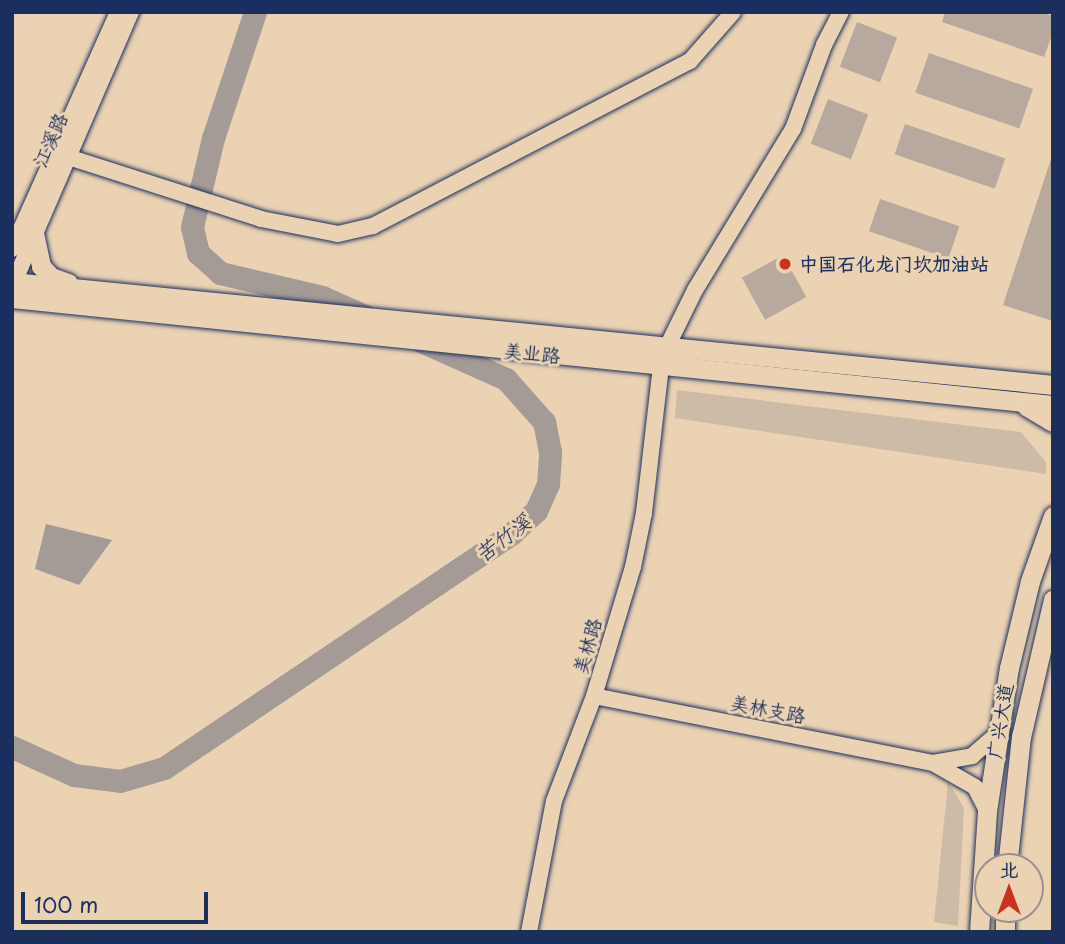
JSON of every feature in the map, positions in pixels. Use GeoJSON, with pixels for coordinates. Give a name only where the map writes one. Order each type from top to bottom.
{"type":"FeatureCollection","features":[{"type":"Feature","properties":{"kind":"main road"},"geometry":{"type":"LineString","coordinates":[[34,233],[41,266],[51,277],[78,287]]}},
{"type":"Feature","properties":{"kind":"main road","name":"美业路"},"geometry":{"type":"LineString","coordinates":[[13,287],[78,287],[102,298]]}},
{"type":"Feature","properties":{"kind":"main road","name":"美业路"},"geometry":{"type":"LineString","coordinates":[[13,287],[663,357],[1053,405]]}},
{"type":"Feature","properties":{"kind":"main road","name":"美业路"},"geometry":{"type":"LineString","coordinates":[[663,357],[1053,385]]}},
{"type":"Feature","properties":{"kind":"main road"},"geometry":{"type":"LineString","coordinates":[[998,399],[1029,407],[1053,422]]}},
{"type":"Feature","properties":{"kind":"main road","name":"广兴大道"},"geometry":{"type":"LineString","coordinates":[[979,932],[988,811],[998,733],[1027,593],[1053,516]]}},
{"type":"Feature","properties":{"kind":"main road","name":"广兴大道"},"geometry":{"type":"LineString","coordinates":[[1009,853],[1021,737],[1053,600]]}},
{"type":"Feature","properties":{"kind":"street","name":"江溪路"},"geometry":{"type":"LineString","coordinates":[[12,249],[118,12]]}},
{"type":"Feature","properties":{"kind":"street","name":"江溪路"},"geometry":{"type":"LineString","coordinates":[[13,287],[65,156],[131,12]]}},
{"type":"Feature","properties":{"kind":"street"},"geometry":{"type":"LineString","coordinates":[[65,156],[243,213],[338,234],[373,226],[690,61],[733,12]]}},
{"type":"Feature","properties":{"kind":"street","name":"美林路"},"geometry":{"type":"LineString","coordinates":[[529,932],[555,801],[594,696],[644,513],[663,357],[695,290],[793,129],[824,45],[841,12]]}},
{"type":"Feature","properties":{"kind":"street","name":"美林支路"},"geometry":{"type":"LineString","coordinates":[[594,696],[933,762]]}},
{"type":"Feature","properties":{"kind":"street"},"geometry":{"type":"LineString","coordinates":[[933,762],[972,756],[998,733]]}},
{"type":"Feature","properties":{"kind":"street"},"geometry":{"type":"LineString","coordinates":[[933,762],[975,787],[988,811]]}},
{"type":"Feature","properties":{"kind":"shaded area"},"geometry":{"type":"Polygon","coordinates":[[[677,390],[1021,432],[1046,462],[1046,474],[675,418],[677,390]]]}},
{"type":"Feature","properties":{"kind":"shaded area"},"geometry":{"type":"Polygon","coordinates":[[[46,524],[112,540],[79,585],[35,569],[46,524]]]}},
{"type":"Feature","properties":{"kind":"shaded area"},"geometry":{"type":"Polygon","coordinates":[[[948,782],[964,808],[958,926],[934,922],[948,782]]]}},
{"type":"Feature","properties":{"kind":"building"},"geometry":{"type":"Polygon","coordinates":[[[945,12],[1041,12],[1053,16],[1053,32],[1044,57],[942,22],[945,12]]]}},
{"type":"Feature","properties":{"kind":"building"},"geometry":{"type":"Polygon","coordinates":[[[857,22],[897,37],[880,82],[840,67],[857,22]]]}},
{"type":"Feature","properties":{"kind":"building"},"geometry":{"type":"Polygon","coordinates":[[[929,53],[1033,89],[1019,129],[915,93],[929,53]]]}},
{"type":"Feature","properties":{"kind":"building"},"geometry":{"type":"Polygon","coordinates":[[[828,99],[868,114],[851,159],[811,144],[828,99]]]}},
{"type":"Feature","properties":{"kind":"building"},"geometry":{"type":"Polygon","coordinates":[[[905,124],[1005,159],[995,189],[895,154],[905,124]]]}},
{"type":"Feature","properties":{"kind":"building"},"geometry":{"type":"Polygon","coordinates":[[[1051,159],[1053,160],[1053,321],[1003,305],[1051,159]]]}},
{"type":"Feature","properties":{"kind":"building"},"geometry":{"type":"Polygon","coordinates":[[[880,199],[959,226],[948,258],[869,231],[880,199]]]}},
{"type":"Feature","properties":{"kind":"building"},"geometry":{"type":"Polygon","coordinates":[[[783,255],[806,297],[765,320],[742,278],[783,255]]]}},
{"type":"Feature","properties":{"kind":"waterway","name":"苦竹溪"},"geometry":{"type":"LineString","coordinates":[[255,12],[213,138],[192,227],[198,253],[220,273],[322,297],[365,316]]}},
{"type":"Feature","properties":{"kind":"waterway","name":"苦竹溪"},"geometry":{"type":"LineString","coordinates":[[12,747],[74,775],[120,781],[164,768],[511,534],[536,511],[548,484],[550,452],[544,422],[506,379],[419,340]]}},
{"type":"Feature","properties":{"kind":"place","name":"中国石化龙门坎加油站"},"geometry":{"type":"Point","coordinates":[785,264]}}]}
